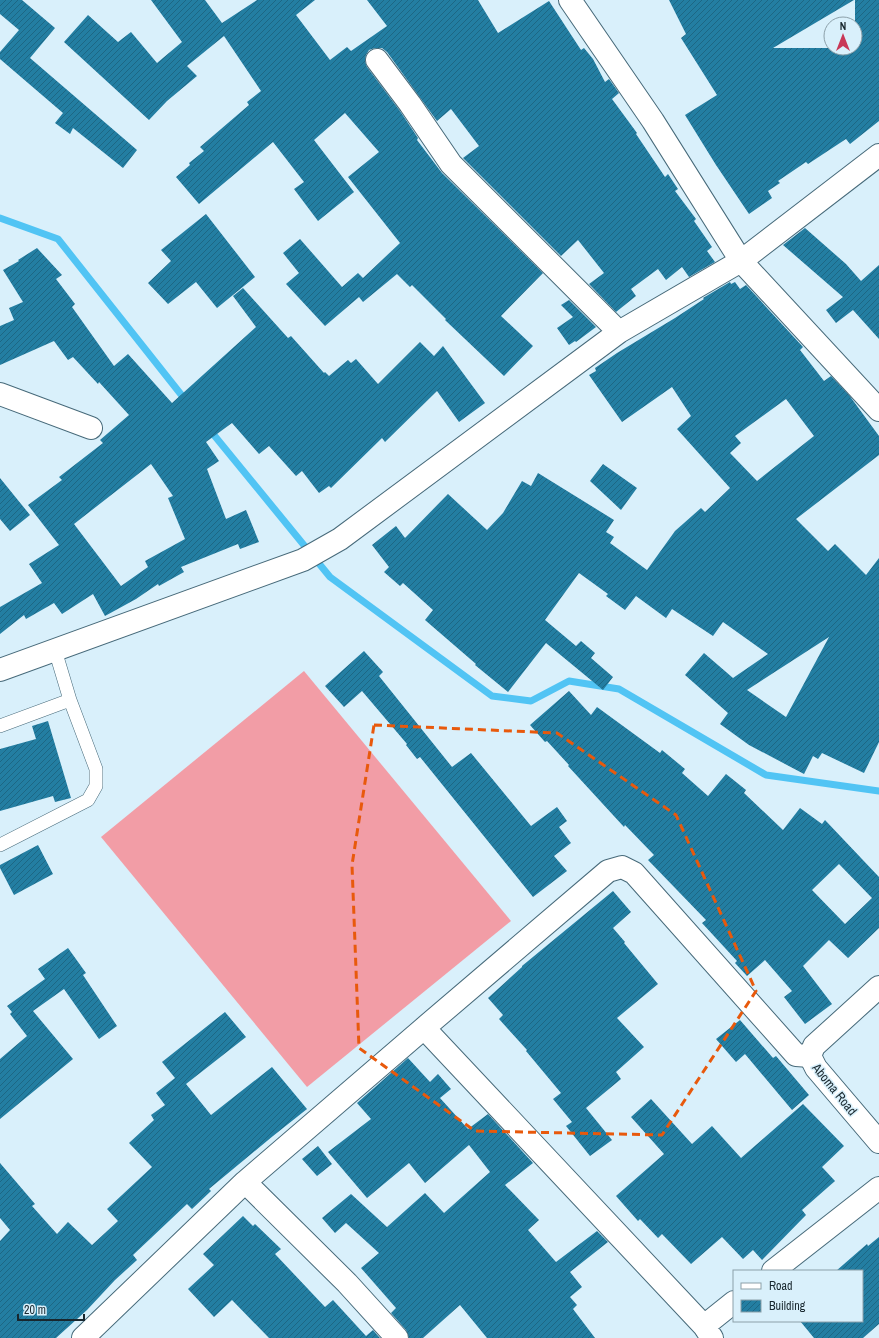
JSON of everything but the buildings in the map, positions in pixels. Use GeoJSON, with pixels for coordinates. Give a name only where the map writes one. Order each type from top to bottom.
{"type":"FeatureCollection","features":[{"type":"Feature","properties":{"kind":"street"},"geometry":{"type":"LineString","coordinates":[[570,0],[653,121],[741,261],[879,410]]}},
{"type":"Feature","properties":{"kind":"street"},"geometry":{"type":"LineString","coordinates":[[377,60],[410,104],[451,164],[619,332]]}},
{"type":"Feature","properties":{"kind":"street"},"geometry":{"type":"LineString","coordinates":[[0,670],[303,560],[340,539],[619,332],[741,261],[879,155]]}},
{"type":"Feature","properties":{"kind":"street"},"geometry":{"type":"LineString","coordinates":[[0,394],[91,428]]}},
{"type":"Feature","properties":{"kind":"street"},"geometry":{"type":"LineString","coordinates":[[83,1338],[245,1182],[608,872],[622,867],[634,873],[796,1055],[810,1056]]}},
{"type":"Feature","properties":{"kind":"street","name":"Aboma Road"},"geometry":{"type":"LineString","coordinates":[[879,987],[814,1046],[810,1056],[816,1068],[879,1142]]}},
{"type":"Feature","properties":{"kind":"street"},"geometry":{"type":"LineString","coordinates":[[424,1028],[708,1332],[733,1303]]}},
{"type":"Feature","properties":{"kind":"street"},"geometry":{"type":"LineString","coordinates":[[245,1182],[347,1283],[397,1338]]}},
{"type":"Feature","properties":{"kind":"street"},"geometry":{"type":"LineString","coordinates":[[774,1270],[879,1188]]}},
{"type":"Feature","properties":{"kind":"lane"},"geometry":{"type":"LineString","coordinates":[[0,846],[88,800],[96,786],[96,770],[70,700],[54,650]]}},
{"type":"Feature","properties":{"kind":"lane"},"geometry":{"type":"LineString","coordinates":[[0,726],[70,700]]}},
{"type":"Feature","properties":{"kind":"highlighted area"},"geometry":{"type":"Polygon","coordinates":[[[374,725],[557,733],[676,815],[756,991],[662,1135],[475,1131],[359,1048],[352,865],[374,725]]]}},
{"type":"Feature","properties":{"kind":"shaded area"},"geometry":{"type":"Polygon","coordinates":[[[304,671],[511,921],[307,1087],[101,837],[304,671]]]}},
{"type":"Feature","properties":{"kind":"waterway"},"geometry":{"type":"LineString","coordinates":[[0,218],[58,239],[187,402]]}},
{"type":"Feature","properties":{"kind":"waterway"},"geometry":{"type":"LineString","coordinates":[[209,429],[330,577],[492,696],[531,701],[569,681],[619,689],[766,775],[879,791]]}}]}
